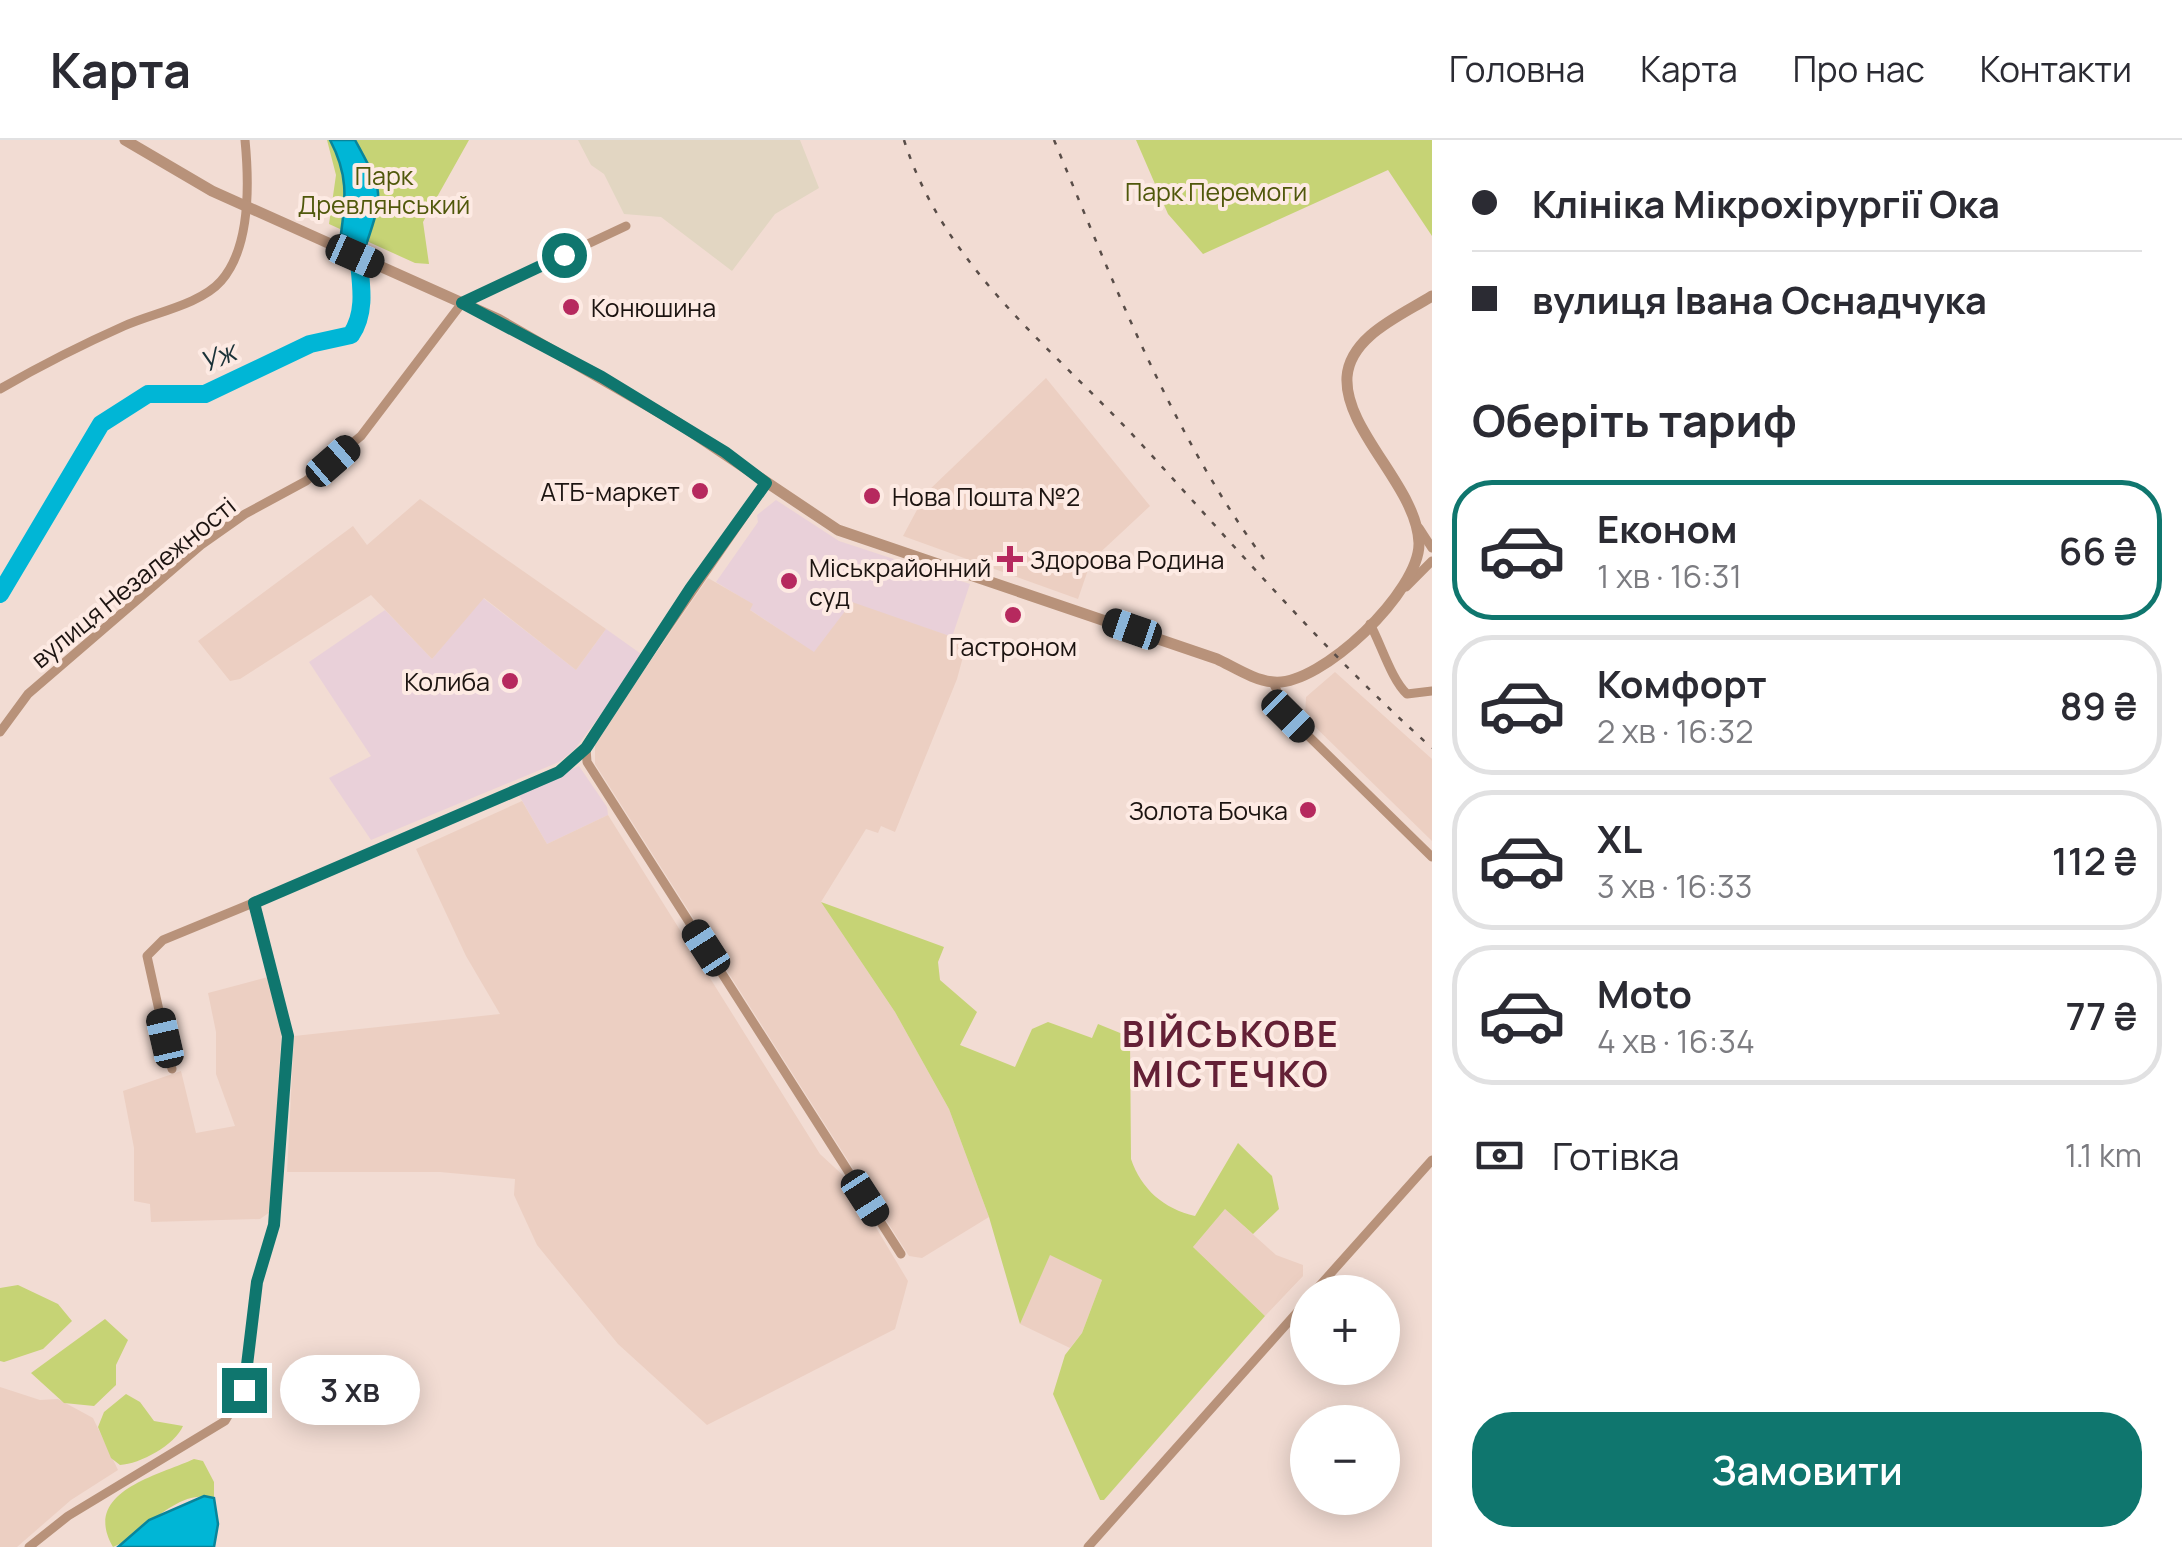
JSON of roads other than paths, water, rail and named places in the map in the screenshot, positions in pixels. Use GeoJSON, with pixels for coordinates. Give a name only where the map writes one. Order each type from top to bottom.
{"type":"FeatureCollection","features":[{"type":"Feature","properties":{"kind":"street"},"geometry":{"type":"LineString","coordinates":[[125,140],[157,162],[247,208],[462,303],[602,377],[725,452],[838,530],[1218,659],[1273,682],[1292,680],[1339,652],[1432,560]]}},
{"type":"Feature","properties":{"kind":"street"},"geometry":{"type":"LineString","coordinates":[[0,390],[108,333],[218,285],[234,256],[247,208],[250,188],[245,140]]}},
{"type":"Feature","properties":{"kind":"street","name":"вулиця Незалежності"},"geometry":{"type":"LineString","coordinates":[[0,732],[28,694],[201,545],[245,514],[306,481],[361,436],[462,303],[626,226]]}},
{"type":"Feature","properties":{"kind":"street"},"geometry":{"type":"LineString","coordinates":[[1432,296],[1360,346],[1347,378],[1356,410],[1432,548]]}},
{"type":"Feature","properties":{"kind":"street"},"geometry":{"type":"LineString","coordinates":[[172,1069],[147,956],[163,940],[559,772],[586,748],[690,589],[766,483]]}},
{"type":"Feature","properties":{"kind":"street"},"geometry":{"type":"LineString","coordinates":[[1406,587],[1418,558],[1415,522]]}},
{"type":"Feature","properties":{"kind":"street"},"geometry":{"type":"LineString","coordinates":[[1370,624],[1390,660],[1397,685],[1406,694],[1432,692]]}},
{"type":"Feature","properties":{"kind":"street"},"geometry":{"type":"LineString","coordinates":[[1273,682],[1288,716],[1432,857]]}},
{"type":"Feature","properties":{"kind":"street"},"geometry":{"type":"LineString","coordinates":[[586,748],[594,774],[901,1254]]}},
{"type":"Feature","properties":{"kind":"street"},"geometry":{"type":"LineString","coordinates":[[29,1547],[68,1516],[225,1421],[244,1390],[257,1282],[276,1212],[288,1036],[254,903]]}},
{"type":"Feature","properties":{"kind":"street"},"geometry":{"type":"LineString","coordinates":[[1329,1275],[1432,1160]]}},
{"type":"Feature","properties":{"kind":"street"},"geometry":{"type":"LineString","coordinates":[[1088,1547],[1290,1320]]}},
{"type":"Feature","properties":{"kind":"water"},"geometry":{"type":"Polygon","coordinates":[[[330,140],[355,140],[375,181],[378,201],[366,245],[341,234],[344,186],[330,140]]]}},
{"type":"Feature","properties":{"kind":"water"},"geometry":{"type":"Polygon","coordinates":[[[204,1496],[214,1498],[218,1524],[214,1547],[118,1547],[149,1520],[204,1496]]]}},
{"type":"Feature","properties":{"kind":"waterway","name":"Уж"},"geometry":{"type":"LineString","coordinates":[[0,594],[101,424],[148,394],[205,394],[310,344],[351,335],[361,308],[359,219]]}},
{"type":"Feature","properties":{"kind":"railway"},"geometry":{"type":"LineString","coordinates":[[904,140],[922,186],[946,229],[1006,306],[1144,447],[1320,639],[1432,748]]}},
{"type":"Feature","properties":{"kind":"railway"},"geometry":{"type":"LineString","coordinates":[[1054,140],[1123,305],[1174,412],[1202,464],[1267,563]]}},
{"type":"Feature","properties":{"kind":"place","name":"Конюшина"},"geometry":{"type":"Point","coordinates":[571,307]}},
{"type":"Feature","properties":{"kind":"place","name":"АТБ-маркет"},"geometry":{"type":"Point","coordinates":[700,491]}},
{"type":"Feature","properties":{"kind":"place","name":"Нова Пошта №2"},"geometry":{"type":"Point","coordinates":[872,496]}},
{"type":"Feature","properties":{"kind":"place","name":"Здорова Родина"},"geometry":{"type":"Point","coordinates":[1010,559]}},
{"type":"Feature","properties":{"kind":"place","name":"Міськрайонний суд"},"geometry":{"type":"Point","coordinates":[789,581]}},
{"type":"Feature","properties":{"kind":"place","name":"Гастроном"},"geometry":{"type":"Point","coordinates":[1013,615]}},
{"type":"Feature","properties":{"kind":"place","name":"Колиба"},"geometry":{"type":"Point","coordinates":[510,681]}},
{"type":"Feature","properties":{"kind":"place","name":"Золота Бочка"},"geometry":{"type":"Point","coordinates":[1308,810]}},
{"type":"Feature","properties":{"kind":"district","name":"ВІЙСЬКОВЕ МІСТЕЧКО"},"geometry":{"type":"Point","coordinates":[1231,1054]}},
{"type":"Feature","properties":{"kind":"park label","name":"Парк Древлянський"},"geometry":{"type":"Point","coordinates":[384,190]}},
{"type":"Feature","properties":{"kind":"park label","name":"Парк Перемоги"},"geometry":{"type":"Point","coordinates":[1216,191]}}]}
